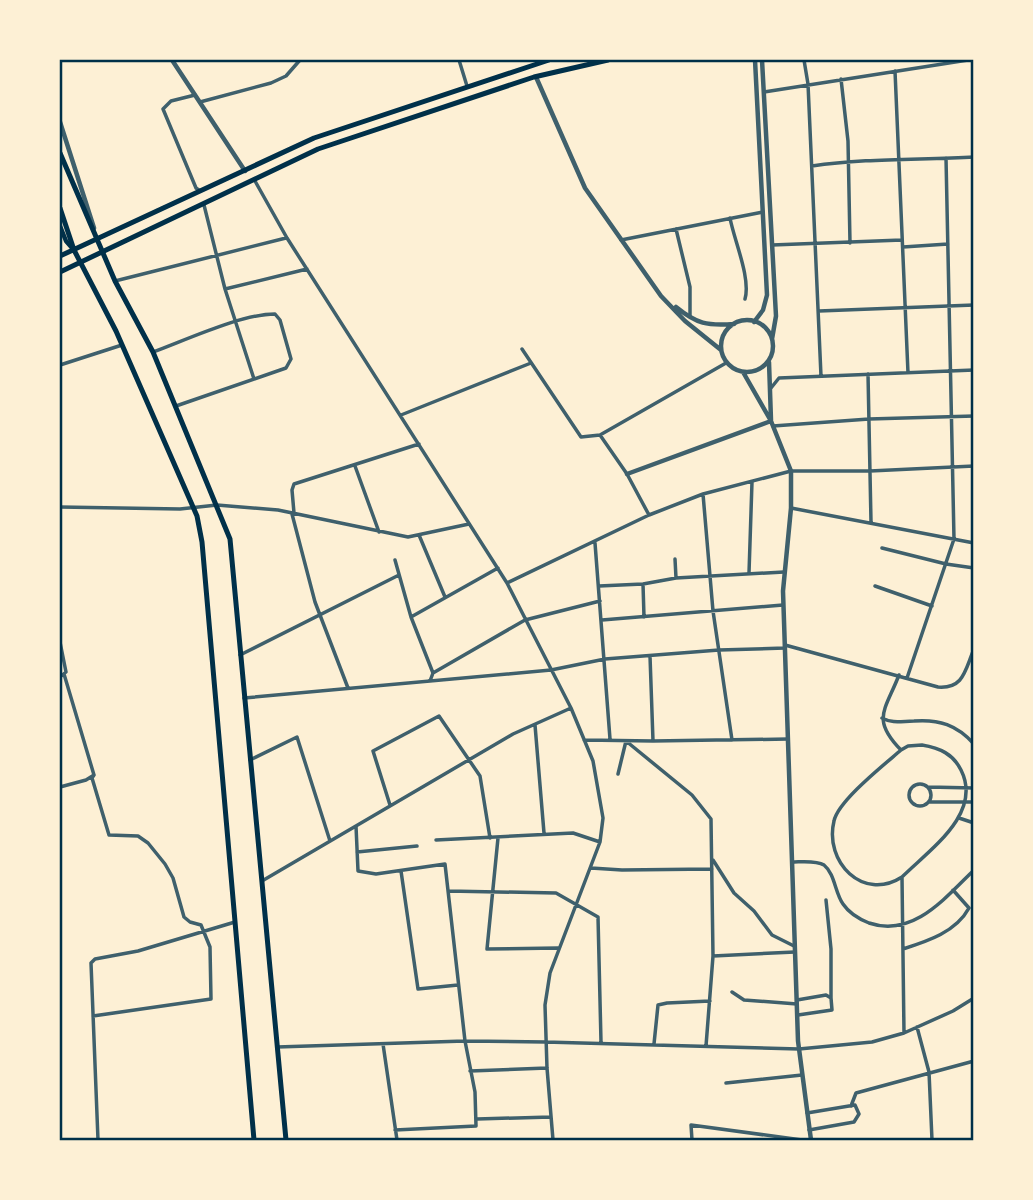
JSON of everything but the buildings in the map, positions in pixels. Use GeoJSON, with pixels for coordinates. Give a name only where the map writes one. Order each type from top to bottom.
{"type":"FeatureCollection","features":[{"type":"Feature","properties":{"kind":"main road"},"geometry":{"type":"LineString","coordinates":[[60,256],[314,138],[527,63],[549,60]]}},
{"type":"Feature","properties":{"kind":"main road"},"geometry":{"type":"LineString","coordinates":[[60,272],[318,149],[536,77],[608,60]]}},
{"type":"Feature","properties":{"kind":"main road"},"geometry":{"type":"LineString","coordinates":[[60,153],[115,281],[153,352],[230,540],[286,1140]]}},
{"type":"Feature","properties":{"kind":"main road"},"geometry":{"type":"LineString","coordinates":[[60,208],[74,250],[122,345],[194,508],[202,542],[254,1140]]}},
{"type":"Feature","properties":{"kind":"main road"},"geometry":{"type":"LineString","coordinates":[[60,226],[66,241],[74,250]]}},
{"type":"Feature","properties":{"kind":"street"},"geometry":{"type":"LineString","coordinates":[[172,60],[245,172]]}},
{"type":"Feature","properties":{"kind":"street"},"geometry":{"type":"LineString","coordinates":[[200,102],[271,83],[286,76],[300,60]]}},
{"type":"Feature","properties":{"kind":"street"},"geometry":{"type":"LineString","coordinates":[[459,60],[467,86]]}},
{"type":"Feature","properties":{"kind":"street"},"geometry":{"type":"LineString","coordinates":[[754,322],[763,310],[767,295],[755,60]]}},
{"type":"Feature","properties":{"kind":"street"},"geometry":{"type":"LineString","coordinates":[[743,372],[757,370],[768,361],[772,354],[776,316],[762,60]]}},
{"type":"Feature","properties":{"kind":"street"},"geometry":{"type":"LineString","coordinates":[[804,60],[808,84],[821,376]]}},
{"type":"Feature","properties":{"kind":"street"},"geometry":{"type":"LineString","coordinates":[[764,92],[968,60]]}},
{"type":"Feature","properties":{"kind":"street"},"geometry":{"type":"LineString","coordinates":[[895,71],[908,373]]}},
{"type":"Feature","properties":{"kind":"street"},"geometry":{"type":"LineString","coordinates":[[536,77],[585,188],[661,296],[685,321],[721,349],[726,363],[743,372],[772,423],[791,471],[791,508],[783,605],[797,1016],[811,1140]]}},
{"type":"Feature","properties":{"kind":"street"},"geometry":{"type":"LineString","coordinates":[[841,79],[848,141],[850,243]]}},
{"type":"Feature","properties":{"kind":"street"},"geometry":{"type":"LineString","coordinates":[[195,94],[171,101],[163,109],[196,188],[200,191]]}},
{"type":"Feature","properties":{"kind":"street"},"geometry":{"type":"LineString","coordinates":[[60,122],[98,239]]}},
{"type":"Feature","properties":{"kind":"street"},"geometry":{"type":"LineString","coordinates":[[812,166],[848,161],[974,157]]}},
{"type":"Feature","properties":{"kind":"street"},"geometry":{"type":"LineString","coordinates":[[907,678],[954,539],[946,158]]}},
{"type":"Feature","properties":{"kind":"street"},"geometry":{"type":"LineString","coordinates":[[255,181],[287,238],[507,583],[572,708],[593,761],[603,818],[600,842],[550,972],[545,1005],[545,1042],[553,1140]]}},
{"type":"Feature","properties":{"kind":"street"},"geometry":{"type":"LineString","coordinates":[[204,205],[225,289],[254,379]]}},
{"type":"Feature","properties":{"kind":"street"},"geometry":{"type":"LineString","coordinates":[[621,240],[763,212]]}},
{"type":"Feature","properties":{"kind":"street"},"geometry":{"type":"LineString","coordinates":[[730,218],[744,272],[747,291],[745,299]]}},
{"type":"Feature","properties":{"kind":"street"},"geometry":{"type":"LineString","coordinates":[[676,229],[690,287],[690,318]]}},
{"type":"Feature","properties":{"kind":"street"},"geometry":{"type":"LineString","coordinates":[[115,281],[287,238]]}},
{"type":"Feature","properties":{"kind":"street"},"geometry":{"type":"LineString","coordinates":[[772,245],[902,240]]}},
{"type":"Feature","properties":{"kind":"street"},"geometry":{"type":"LineString","coordinates":[[903,247],[948,244]]}},
{"type":"Feature","properties":{"kind":"street"},"geometry":{"type":"LineString","coordinates":[[225,289],[307,269]]}},
{"type":"Feature","properties":{"kind":"street"},"geometry":{"type":"LineString","coordinates":[[661,296],[690,318],[714,326],[745,320],[754,322],[765,328],[772,339]]}},
{"type":"Feature","properties":{"kind":"street"},"geometry":{"type":"LineString","coordinates":[[820,311],[974,304]]}},
{"type":"Feature","properties":{"kind":"street"},"geometry":{"type":"LineString","coordinates":[[153,352],[269,314],[275,314],[280,320],[291,359],[286,368],[176,406]]}},
{"type":"Feature","properties":{"kind":"street"},"geometry":{"type":"LineString","coordinates":[[721,349],[725,332],[734,324]]}},
{"type":"Feature","properties":{"kind":"street"},"geometry":{"type":"LineString","coordinates":[[60,365],[122,345]]}},
{"type":"Feature","properties":{"kind":"street"},"geometry":{"type":"LineString","coordinates":[[522,349],[581,436],[600,435],[726,363]]}},
{"type":"Feature","properties":{"kind":"street"},"geometry":{"type":"LineString","coordinates":[[768,361],[772,423]]}},
{"type":"Feature","properties":{"kind":"street"},"geometry":{"type":"LineString","coordinates":[[401,415],[531,363]]}},
{"type":"Feature","properties":{"kind":"street"},"geometry":{"type":"LineString","coordinates":[[770,390],[779,378],[974,370]]}},
{"type":"Feature","properties":{"kind":"street"},"geometry":{"type":"LineString","coordinates":[[868,374],[871,522]]}},
{"type":"Feature","properties":{"kind":"street"},"geometry":{"type":"LineString","coordinates":[[627,474],[772,423],[974,416]]}},
{"type":"Feature","properties":{"kind":"street"},"geometry":{"type":"LineString","coordinates":[[600,435],[627,474],[649,515]]}},
{"type":"Feature","properties":{"kind":"street"},"geometry":{"type":"LineString","coordinates":[[348,688],[320,615],[293,513],[292,486],[419,444]]}},
{"type":"Feature","properties":{"kind":"street"},"geometry":{"type":"LineString","coordinates":[[355,466],[379,532]]}},
{"type":"Feature","properties":{"kind":"street"},"geometry":{"type":"LineString","coordinates":[[507,583],[596,543],[649,515],[704,494],[791,471],[870,471],[974,466]]}},
{"type":"Feature","properties":{"kind":"street"},"geometry":{"type":"LineString","coordinates":[[749,573],[752,482]]}},
{"type":"Feature","properties":{"kind":"street"},"geometry":{"type":"LineString","coordinates":[[704,494],[713,611],[732,740]]}},
{"type":"Feature","properties":{"kind":"street"},"geometry":{"type":"LineString","coordinates":[[60,507],[194,508],[217,505],[293,513],[408,537],[470,524]]}},
{"type":"Feature","properties":{"kind":"street"},"geometry":{"type":"LineString","coordinates":[[791,508],[974,543]]}},
{"type":"Feature","properties":{"kind":"street"},"geometry":{"type":"LineString","coordinates":[[419,534],[446,598]]}},
{"type":"Feature","properties":{"kind":"street"},"geometry":{"type":"LineString","coordinates":[[596,543],[610,739]]}},
{"type":"Feature","properties":{"kind":"street"},"geometry":{"type":"LineString","coordinates":[[882,548],[974,568]]}},
{"type":"Feature","properties":{"kind":"street"},"geometry":{"type":"LineString","coordinates":[[675,559],[676,578]]}},
{"type":"Feature","properties":{"kind":"street"},"geometry":{"type":"LineString","coordinates":[[395,560],[411,617],[433,673]]}},
{"type":"Feature","properties":{"kind":"street"},"geometry":{"type":"LineString","coordinates":[[411,617],[498,568]]}},
{"type":"Feature","properties":{"kind":"street"},"geometry":{"type":"LineString","coordinates":[[598,586],[643,584],[711,575],[785,572]]}},
{"type":"Feature","properties":{"kind":"street"},"geometry":{"type":"LineString","coordinates":[[240,655],[399,575]]}},
{"type":"Feature","properties":{"kind":"street"},"geometry":{"type":"LineString","coordinates":[[643,584],[644,617]]}},
{"type":"Feature","properties":{"kind":"street"},"geometry":{"type":"LineString","coordinates":[[875,586],[932,606]]}},
{"type":"Feature","properties":{"kind":"street"},"geometry":{"type":"LineString","coordinates":[[430,681],[433,673],[525,620],[600,601]]}},
{"type":"Feature","properties":{"kind":"street"},"geometry":{"type":"LineString","coordinates":[[602,620],[783,605]]}},
{"type":"Feature","properties":{"kind":"street"},"geometry":{"type":"LineString","coordinates":[[60,642],[66,672],[64,674],[109,835],[138,836],[148,843],[173,878],[184,917],[201,925],[210,947],[211,999],[93,1016]]}},
{"type":"Feature","properties":{"kind":"street"},"geometry":{"type":"LineString","coordinates":[[244,698],[551,670],[605,659],[785,647],[937,687],[951,688],[958,683],[974,649]]}},
{"type":"Feature","properties":{"kind":"street"},"geometry":{"type":"LineString","coordinates":[[650,655],[653,741]]}},
{"type":"Feature","properties":{"kind":"street"},"geometry":{"type":"LineString","coordinates":[[60,677],[64,674]]}},
{"type":"Feature","properties":{"kind":"street"},"geometry":{"type":"LineString","coordinates":[[899,676],[882,718],[885,732],[901,750]]}},
{"type":"Feature","properties":{"kind":"street"},"geometry":{"type":"LineString","coordinates":[[262,881],[513,734],[572,708]]}},
{"type":"Feature","properties":{"kind":"street"},"geometry":{"type":"LineString","coordinates":[[390,806],[373,751],[439,716],[481,776],[490,838]]}},
{"type":"Feature","properties":{"kind":"street"},"geometry":{"type":"LineString","coordinates":[[882,718],[889,722],[931,721],[949,724],[964,733],[974,744]]}},
{"type":"Feature","properties":{"kind":"street"},"geometry":{"type":"LineString","coordinates":[[535,725],[544,833]]}},
{"type":"Feature","properties":{"kind":"street"},"geometry":{"type":"LineString","coordinates":[[250,760],[297,737],[330,841]]}},
{"type":"Feature","properties":{"kind":"street"},"geometry":{"type":"LineString","coordinates":[[584,740],[788,738]]}},
{"type":"Feature","properties":{"kind":"street"},"geometry":{"type":"LineString","coordinates":[[618,774],[626,741]]}},
{"type":"Feature","properties":{"kind":"street"},"geometry":{"type":"LineString","coordinates":[[626,741],[692,795],[711,819],[713,956],[706,1046]]}},
{"type":"Feature","properties":{"kind":"street"},"geometry":{"type":"LineString","coordinates":[[922,745],[955,757],[965,777],[966,802],[953,827],[902,877],[894,882],[867,884],[847,873],[834,849],[834,818],[859,787],[901,750],[908,746],[922,745]]}},
{"type":"Feature","properties":{"kind":"street"},"geometry":{"type":"LineString","coordinates":[[60,787],[94,775]]}},
{"type":"Feature","properties":{"kind":"street"},"geometry":{"type":"LineString","coordinates":[[974,788],[928,787],[923,784],[915,785],[909,796],[911,802],[917,806],[928,802],[974,802]]}},
{"type":"Feature","properties":{"kind":"street"},"geometry":{"type":"LineString","coordinates":[[928,787],[931,793],[928,802]]}},
{"type":"Feature","properties":{"kind":"street"},"geometry":{"type":"LineString","coordinates":[[958,818],[974,822]]}},
{"type":"Feature","properties":{"kind":"street"},"geometry":{"type":"LineString","coordinates":[[356,826],[358,871],[376,874],[445,864],[477,1124],[473,1127],[395,1130]]}},
{"type":"Feature","properties":{"kind":"street"},"geometry":{"type":"LineString","coordinates":[[436,839],[573,833],[600,842]]}},
{"type":"Feature","properties":{"kind":"street"},"geometry":{"type":"LineString","coordinates":[[498,838],[487,949],[559,948]]}},
{"type":"Feature","properties":{"kind":"street"},"geometry":{"type":"LineString","coordinates":[[357,852],[417,846]]}},
{"type":"Feature","properties":{"kind":"street"},"geometry":{"type":"LineString","coordinates":[[712,858],[734,893],[754,911],[772,935],[795,949]]}},
{"type":"Feature","properties":{"kind":"street"},"geometry":{"type":"LineString","coordinates":[[792,862],[817,862],[824,865],[843,904],[865,922],[876,925],[903,926],[921,917],[974,870]]}},
{"type":"Feature","properties":{"kind":"street"},"geometry":{"type":"LineString","coordinates":[[590,868],[712,869]]}},
{"type":"Feature","properties":{"kind":"street"},"geometry":{"type":"LineString","coordinates":[[401,871],[418,989],[458,985]]}},
{"type":"Feature","properties":{"kind":"street"},"geometry":{"type":"LineString","coordinates":[[902,877],[904,1033]]}},
{"type":"Feature","properties":{"kind":"street"},"geometry":{"type":"LineString","coordinates":[[903,949],[941,935],[965,915],[969,908],[953,890]]}},
{"type":"Feature","properties":{"kind":"street"},"geometry":{"type":"LineString","coordinates":[[448,891],[556,893],[598,917],[601,1043]]}},
{"type":"Feature","properties":{"kind":"street"},"geometry":{"type":"LineString","coordinates":[[797,1016],[832,1010],[831,949],[826,900]]}},
{"type":"Feature","properties":{"kind":"street"},"geometry":{"type":"LineString","coordinates":[[98,1140],[90,967],[95,960],[138,951],[234,922]]}},
{"type":"Feature","properties":{"kind":"street"},"geometry":{"type":"LineString","coordinates":[[713,956],[795,949]]}},
{"type":"Feature","properties":{"kind":"street"},"geometry":{"type":"LineString","coordinates":[[732,992],[744,1000],[797,1002],[826,995],[831,998]]}},
{"type":"Feature","properties":{"kind":"street"},"geometry":{"type":"LineString","coordinates":[[277,1047],[465,1041],[799,1049],[872,1042],[904,1033],[953,1011],[974,998]]}},
{"type":"Feature","properties":{"kind":"street"},"geometry":{"type":"LineString","coordinates":[[654,1044],[658,1006],[710,1001]]}},
{"type":"Feature","properties":{"kind":"street"},"geometry":{"type":"LineString","coordinates":[[917,1027],[929,1072],[932,1140]]}},
{"type":"Feature","properties":{"kind":"street"},"geometry":{"type":"LineString","coordinates":[[383,1044],[397,1140]]}},
{"type":"Feature","properties":{"kind":"street"},"geometry":{"type":"LineString","coordinates":[[851,1106],[856,1093],[974,1061]]}},
{"type":"Feature","properties":{"kind":"street"},"geometry":{"type":"LineString","coordinates":[[470,1071],[547,1068]]}},
{"type":"Feature","properties":{"kind":"street"},"geometry":{"type":"LineString","coordinates":[[726,1083],[802,1075]]}},
{"type":"Feature","properties":{"kind":"street"},"geometry":{"type":"LineString","coordinates":[[807,1113],[855,1105],[859,1114],[854,1122],[809,1130]]}},
{"type":"Feature","properties":{"kind":"street"},"geometry":{"type":"LineString","coordinates":[[477,1119],[551,1117]]}},
{"type":"Feature","properties":{"kind":"street"},"geometry":{"type":"LineString","coordinates":[[692,1140],[691,1125],[802,1140]]}}]}
